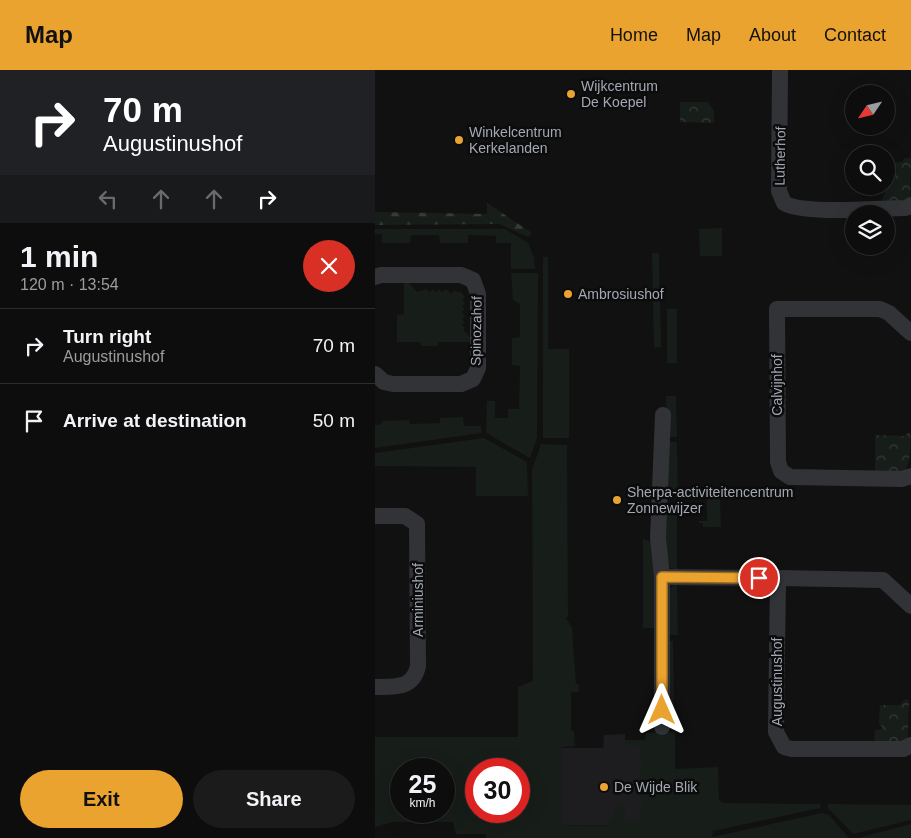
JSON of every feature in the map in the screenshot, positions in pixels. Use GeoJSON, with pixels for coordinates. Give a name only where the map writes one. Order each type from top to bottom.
{"type":"FeatureCollection","features":[{"type":"Feature","properties":{"kind":"street","name":"Lutherhof"},"geometry":{"type":"LineString","coordinates":[[781,70],[779,191],[783,202],[797,207],[827,208],[906,208],[911,205]]}},
{"type":"Feature","properties":{"kind":"street","name":"Spinozahof"},"geometry":{"type":"LineString","coordinates":[[375,277],[381,275],[461,276],[473,280],[478,294],[478,368],[473,379],[461,384],[393,384],[384,382],[375,374]]}},
{"type":"Feature","properties":{"kind":"street","name":"Calvijnhof"},"geometry":{"type":"LineString","coordinates":[[911,333],[889,313],[880,309],[777,309],[778,462],[781,471],[790,477],[902,479],[911,476]]}},
{"type":"Feature","properties":{"kind":"street"},"geometry":{"type":"LineString","coordinates":[[662,727],[662,577],[658,538],[663,415]]}},
{"type":"Feature","properties":{"kind":"street","name":"Arminiushof"},"geometry":{"type":"LineString","coordinates":[[375,516],[405,516],[417,524],[418,666],[411,682],[404,686],[375,687]]}},
{"type":"Feature","properties":{"kind":"street"},"geometry":{"type":"LineString","coordinates":[[662,577],[883,580],[911,606]]}},
{"type":"Feature","properties":{"kind":"street","name":"Augustinushof"},"geometry":{"type":"LineString","coordinates":[[778,578],[776,732],[784,747],[792,749],[903,749],[911,745]]}},
{"type":"Feature","properties":{"kind":"shaded area","name":"De Wijde Blik"},"geometry":{"type":"Polygon","coordinates":[[[625,734],[625,740],[645,740],[645,826],[562,825],[562,748],[603,748],[604,735],[625,734]]]}},
{"type":"Feature","properties":{"kind":"green space"},"geometry":{"type":"Polygon","coordinates":[[[680,102],[708,102],[714,111],[714,123],[680,122],[680,102]]]}},
{"type":"Feature","properties":{"kind":"green space"},"geometry":{"type":"Polygon","coordinates":[[[904,158],[911,158],[910,197],[907,200],[881,202],[884,195],[895,195],[895,162],[902,162],[904,158]]]}},
{"type":"Feature","properties":{"kind":"green space"},"geometry":{"type":"Polygon","coordinates":[[[487,203],[532,233],[528,237],[499,224],[375,225],[375,212],[487,214],[487,203]]]}},
{"type":"Feature","properties":{"kind":"green space"},"geometry":{"type":"Polygon","coordinates":[[[722,228],[722,256],[700,256],[699,229],[722,228]]]}},
{"type":"Feature","properties":{"kind":"green space"},"geometry":{"type":"Polygon","coordinates":[[[375,229],[505,229],[528,243],[534,257],[535,269],[511,269],[511,243],[496,243],[496,236],[468,235],[468,243],[440,243],[439,235],[411,235],[410,243],[382,243],[382,234],[375,234],[375,229]]]}},
{"type":"Feature","properties":{"kind":"green space"},"geometry":{"type":"Polygon","coordinates":[[[652,253],[659,253],[661,347],[654,348],[652,253]]]}},
{"type":"Feature","properties":{"kind":"green space"},"geometry":{"type":"Polygon","coordinates":[[[543,257],[548,257],[548,349],[569,349],[569,438],[543,438],[543,257]]]}},
{"type":"Feature","properties":{"kind":"green space"},"geometry":{"type":"Polygon","coordinates":[[[511,273],[538,273],[537,438],[530,458],[486,433],[487,401],[495,401],[495,418],[508,418],[508,409],[519,409],[520,366],[512,365],[512,338],[520,337],[520,304],[513,300],[511,273]]]}},
{"type":"Feature","properties":{"kind":"green space"},"geometry":{"type":"Polygon","coordinates":[[[404,283],[409,283],[417,292],[426,289],[430,292],[433,289],[436,292],[439,289],[442,292],[446,289],[451,294],[455,290],[458,293],[460,291],[465,297],[462,300],[465,303],[462,306],[465,309],[462,312],[465,316],[462,319],[465,322],[462,325],[465,328],[463,330],[470,337],[470,342],[438,342],[438,346],[421,346],[420,342],[397,342],[397,315],[404,314],[404,283]]]}},
{"type":"Feature","properties":{"kind":"green space"},"geometry":{"type":"Polygon","coordinates":[[[667,309],[677,309],[677,363],[667,363],[667,309]]]}},
{"type":"Feature","properties":{"kind":"green space"},"geometry":{"type":"Polygon","coordinates":[[[666,396],[676,396],[677,437],[667,437],[666,396]]]}},
{"type":"Feature","properties":{"kind":"green space"},"geometry":{"type":"Polygon","coordinates":[[[463,417],[464,426],[481,426],[482,433],[375,448],[375,425],[382,424],[382,421],[409,420],[410,424],[440,423],[440,418],[463,417]]]}},
{"type":"Feature","properties":{"kind":"green space"},"geometry":{"type":"Polygon","coordinates":[[[910,432],[909,459],[904,472],[875,472],[875,435],[904,436],[910,432]]]}},
{"type":"Feature","properties":{"kind":"green space"},"geometry":{"type":"Polygon","coordinates":[[[484,438],[527,462],[528,496],[476,496],[476,467],[375,466],[375,453],[484,438]]]}},
{"type":"Feature","properties":{"kind":"green space"},"geometry":{"type":"Polygon","coordinates":[[[667,442],[677,442],[678,495],[667,495],[667,442]]]}},
{"type":"Feature","properties":{"kind":"green space"},"geometry":{"type":"Polygon","coordinates":[[[541,444],[567,445],[568,616],[566,618],[572,628],[576,684],[579,684],[579,692],[571,692],[571,731],[574,731],[575,746],[562,747],[562,825],[611,826],[608,819],[614,819],[615,804],[625,805],[625,820],[640,820],[642,797],[640,797],[640,768],[642,768],[642,760],[640,760],[640,745],[625,745],[625,740],[645,740],[646,733],[675,732],[675,769],[718,767],[719,800],[723,803],[821,804],[820,808],[713,831],[712,837],[822,813],[829,815],[849,838],[486,838],[486,834],[456,834],[453,823],[455,823],[455,758],[390,758],[390,823],[375,827],[375,737],[518,737],[518,687],[533,681],[532,470],[541,444]]]}},
{"type":"Feature","properties":{"kind":"green space"},"geometry":{"type":"Polygon","coordinates":[[[707,499],[720,499],[721,527],[703,527],[703,523],[699,523],[699,521],[707,521],[707,499]]]}},
{"type":"Feature","properties":{"kind":"green space"},"geometry":{"type":"Polygon","coordinates":[[[663,508],[677,509],[677,570],[668,567],[663,508]]]}},
{"type":"Feature","properties":{"kind":"green space"},"geometry":{"type":"Polygon","coordinates":[[[643,539],[652,542],[655,575],[654,628],[643,628],[643,539]]]}},
{"type":"Feature","properties":{"kind":"green space"},"geometry":{"type":"Polygon","coordinates":[[[677,583],[678,635],[666,635],[668,590],[677,583]]]}},
{"type":"Feature","properties":{"kind":"green space"},"geometry":{"type":"Polygon","coordinates":[[[664,641],[673,641],[674,707],[665,707],[664,641]]]}},
{"type":"Feature","properties":{"kind":"green space"},"geometry":{"type":"Polygon","coordinates":[[[905,699],[909,700],[908,737],[903,742],[874,744],[875,730],[880,730],[882,727],[879,724],[880,705],[900,705],[905,699]]]}},
{"type":"Feature","properties":{"kind":"green space"},"geometry":{"type":"Polygon","coordinates":[[[828,804],[911,805],[911,820],[853,834],[828,808],[828,804]]]}},
{"type":"Feature","properties":{"kind":"green space"},"geometry":{"type":"Polygon","coordinates":[[[911,824],[911,838],[858,838],[911,824]]]}},
{"type":"Feature","properties":{"kind":"place","name":"Wijkcentrum De Koepel"},"geometry":{"type":"Point","coordinates":[571,94]}},
{"type":"Feature","properties":{"kind":"place","name":"Winkelcentrum Kerkelanden"},"geometry":{"type":"Point","coordinates":[459,140]}},
{"type":"Feature","properties":{"kind":"place","name":"Ambrosiushof"},"geometry":{"type":"Point","coordinates":[568,294]}},
{"type":"Feature","properties":{"kind":"place","name":"Sherpa-activiteitencentrum Zonnewijzer"},"geometry":{"type":"Point","coordinates":[617,500]}},
{"type":"Feature","properties":{"kind":"place","name":"De Wijde Blik"},"geometry":{"type":"Point","coordinates":[604,787]}},
{"type":"Feature","properties":{"kind":"route"},"geometry":{"type":"LineString","coordinates":[[662,710],[662,577],[759,578]]}}]}
